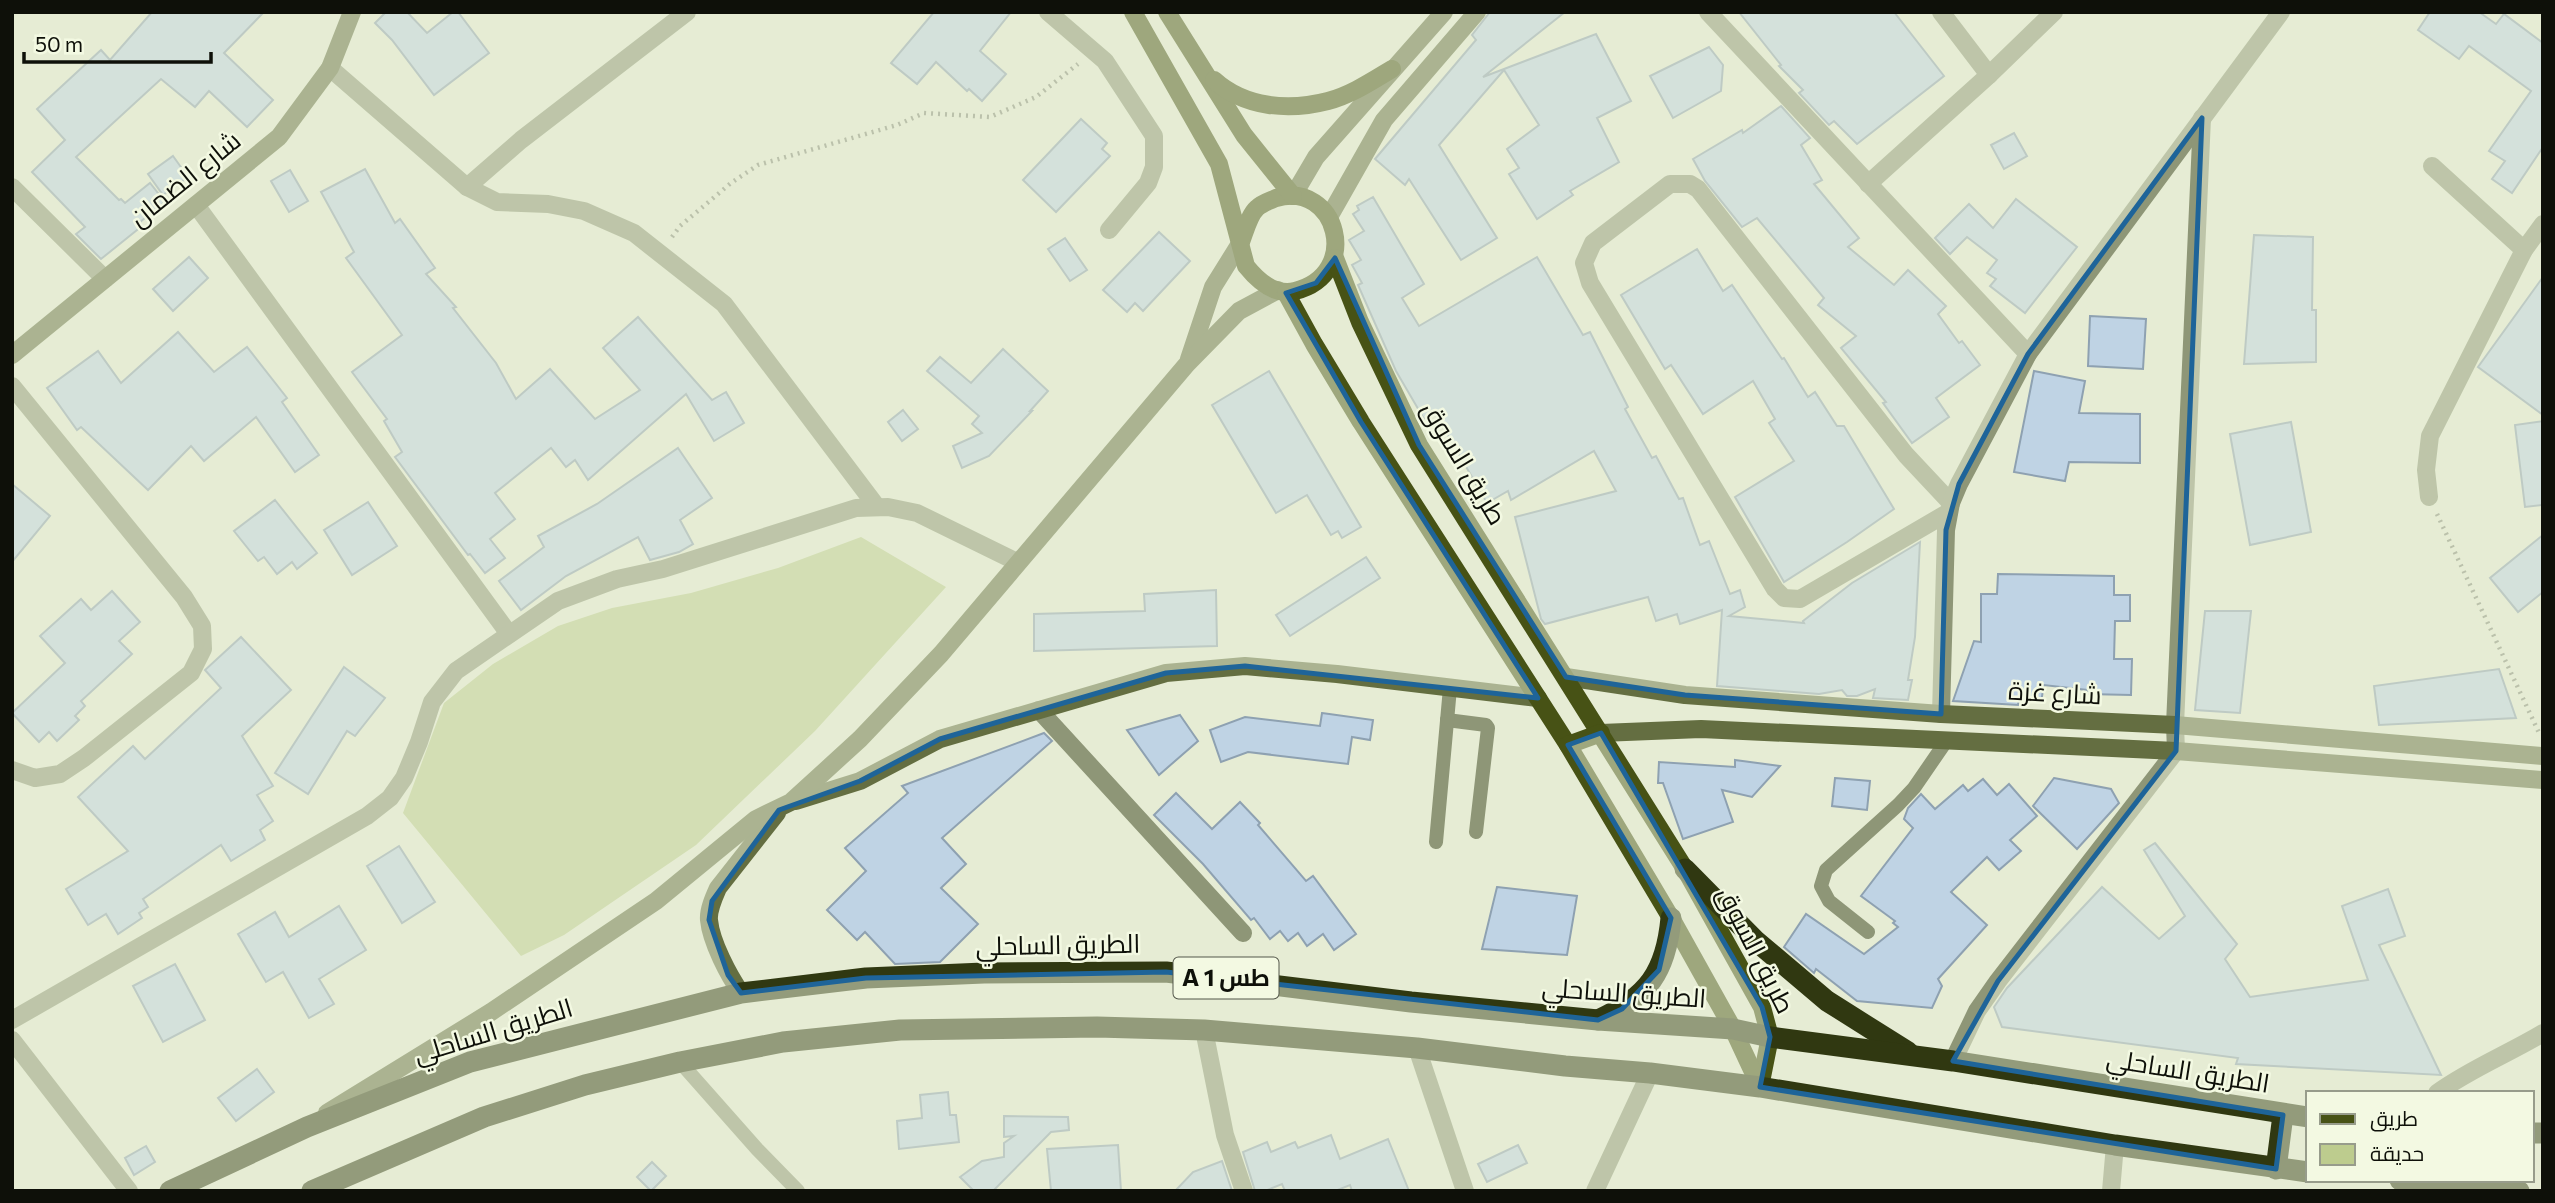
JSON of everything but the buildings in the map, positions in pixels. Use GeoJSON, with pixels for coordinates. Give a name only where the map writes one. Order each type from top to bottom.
{"type":"FeatureCollection","features":[{"type":"Feature","properties":{"kind":"highway"},"geometry":{"type":"LineString","coordinates":[[1685,869],[1756,941],[1827,1001],[1913,1055]]}},
{"type":"Feature","properties":{"kind":"highway"},"geometry":{"type":"LineString","coordinates":[[1598,1020],[1622,1009],[1643,992],[1659,970],[1668,944],[1671,918]]}},
{"type":"Feature","properties":{"kind":"highway","name":"الطريق الساحلي"},"geometry":{"type":"LineString","coordinates":[[170,1191],[307,1127],[470,1062],[741,993],[866,978],[996,973],[1166,972],[1411,1002],[1598,1020],[1733,1029],[1770,1037],[1954,1061],[2306,1117]]}},
{"type":"Feature","properties":{"kind":"highway","name":"A 1 طس"},"geometry":{"type":"LineString","coordinates":[[317,1189],[484,1117],[585,1085],[680,1062],[783,1042],[900,1030],[1148,1027],[1417,1048],[1650,1073],[1760,1087],[2115,1145],[2306,1172]]}},
{"type":"Feature","properties":{"kind":"highway"},"geometry":{"type":"LineString","coordinates":[[2276,1169],[2283,1115]]}},
{"type":"Feature","properties":{"kind":"highway"},"geometry":{"type":"LineString","coordinates":[[2422,1182],[2519,1191]]}},
{"type":"Feature","properties":{"kind":"main road"},"geometry":{"type":"LineString","coordinates":[[1133,12],[1219,164],[1246,266],[1255,278],[1282,291],[1361,422],[1568,745],[1671,918],[1733,1029],[1760,1087]]}},
{"type":"Feature","properties":{"kind":"main road"},"geometry":{"type":"LineString","coordinates":[[1167,12],[1244,135],[1293,196]]}},
{"type":"Feature","properties":{"kind":"main road"},"geometry":{"type":"LineString","coordinates":[[1206,72],[1232,93],[1267,106],[1328,101],[1360,88],[1392,69]]}},
{"type":"Feature","properties":{"kind":"main road"},"geometry":{"type":"LineString","coordinates":[[1241,242],[1255,209],[1267,201],[1293,196],[1315,204],[1329,217],[1336,237],[1335,258],[1328,270],[1316,283],[1282,291]]}},
{"type":"Feature","properties":{"kind":"main road","name":"طريق السوق"},"geometry":{"type":"LineString","coordinates":[[1335,258],[1360,322],[1419,445],[1685,869],[1762,1007],[1770,1037],[1760,1087]]}},
{"type":"Feature","properties":{"kind":"main road"},"geometry":{"type":"LineString","coordinates":[[1568,745],[1601,733]]}},
{"type":"Feature","properties":{"kind":"street","name":"شارع الضمان"},"geometry":{"type":"LineString","coordinates":[[12,355],[279,137],[330,68],[352,12]]}},
{"type":"Feature","properties":{"kind":"street"},"geometry":{"type":"LineString","coordinates":[[467,187],[521,140],[687,12]]}},
{"type":"Feature","properties":{"kind":"street"},"geometry":{"type":"LineString","coordinates":[[1048,12],[1095,51],[1117,76],[1154,136],[1154,167],[1148,183],[1109,230]]}},
{"type":"Feature","properties":{"kind":"street"},"geometry":{"type":"LineString","coordinates":[[1329,217],[1384,120],[1477,12]]}},
{"type":"Feature","properties":{"kind":"street"},"geometry":{"type":"LineString","coordinates":[[1708,12],[2028,354]]}},
{"type":"Feature","properties":{"kind":"street"},"geometry":{"type":"LineString","coordinates":[[1941,12],[1989,75]]}},
{"type":"Feature","properties":{"kind":"street"},"geometry":{"type":"LineString","coordinates":[[1868,184],[1989,75],[2054,12]]}},
{"type":"Feature","properties":{"kind":"street"},"geometry":{"type":"LineString","coordinates":[[1941,713],[1946,530],[1950,508],[2028,354],[2281,12]]}},
{"type":"Feature","properties":{"kind":"street"},"geometry":{"type":"LineString","coordinates":[[1293,196],[1316,157],[1440,14]]}},
{"type":"Feature","properties":{"kind":"street"},"geometry":{"type":"LineString","coordinates":[[330,68],[467,187],[497,202],[548,204],[584,211],[634,233],[724,304],[877,507]]}},
{"type":"Feature","properties":{"kind":"street"},"geometry":{"type":"LineString","coordinates":[[1954,1061],[1977,1012],[1998,981],[2176,751],[2202,118]]}},
{"type":"Feature","properties":{"kind":"street"},"geometry":{"type":"LineString","coordinates":[[2432,166],[2524,250]]}},
{"type":"Feature","properties":{"kind":"street"},"geometry":{"type":"LineString","coordinates":[[1670,184],[1690,184],[1698,189],[1950,508],[1800,599],[1784,598],[1775,589],[1590,283],[1584,263],[1593,243],[1670,184]]}},
{"type":"Feature","properties":{"kind":"street"},"geometry":{"type":"LineString","coordinates":[[12,187],[105,279]]}},
{"type":"Feature","properties":{"kind":"street"},"geometry":{"type":"LineString","coordinates":[[196,205],[509,634]]}},
{"type":"Feature","properties":{"kind":"street"},"geometry":{"type":"LineString","coordinates":[[2430,497],[2426,470],[2430,436],[2524,250],[2543,224]]}},
{"type":"Feature","properties":{"kind":"street"},"geometry":{"type":"LineString","coordinates":[[1187,364],[1213,288],[1241,242]]}},
{"type":"Feature","properties":{"kind":"street"},"geometry":{"type":"LineString","coordinates":[[741,993],[728,975],[709,920],[712,901],[718,888],[785,806],[860,739],[942,654],[1187,364],[1239,311],[1282,291]]}},
{"type":"Feature","properties":{"kind":"street"},"geometry":{"type":"LineString","coordinates":[[12,386],[184,597],[202,626],[203,649],[191,673],[85,758],[60,774],[35,778],[12,770]]}},
{"type":"Feature","properties":{"kind":"street"},"geometry":{"type":"LineString","coordinates":[[12,1020],[368,816],[390,798],[404,778],[432,702],[456,671],[558,601],[617,579],[674,565],[844,511],[877,507],[917,513],[1017,562]]}},
{"type":"Feature","properties":{"kind":"street"},"geometry":{"type":"LineString","coordinates":[[307,1127],[491,1012],[656,901],[756,819],[785,806],[860,781],[940,739],[1166,673],[1245,666],[1338,674],[1538,698]]}},
{"type":"Feature","properties":{"kind":"street","name":"شارع غزة"},"geometry":{"type":"LineString","coordinates":[[1566,677],[1685,695],[1941,713],[2175,725],[2543,756]]}},
{"type":"Feature","properties":{"kind":"street"},"geometry":{"type":"LineString","coordinates":[[1039,710],[1243,933]]}},
{"type":"Feature","properties":{"kind":"street","name":"شارع غزة"},"geometry":{"type":"LineString","coordinates":[[1601,733],[1701,729],[2176,751],[2543,780]]}},
{"type":"Feature","properties":{"kind":"street"},"geometry":{"type":"LineString","coordinates":[[1204,1030],[1226,1135],[1244,1191]]}},
{"type":"Feature","properties":{"kind":"street"},"geometry":{"type":"LineString","coordinates":[[2440,1091],[2464,1074],[2513,1052],[2543,1033]]}},
{"type":"Feature","properties":{"kind":"street"},"geometry":{"type":"LineString","coordinates":[[1417,1048],[1465,1191]]}},
{"type":"Feature","properties":{"kind":"street"},"geometry":{"type":"LineString","coordinates":[[15,1052],[130,1191]]}},
{"type":"Feature","properties":{"kind":"street"},"geometry":{"type":"LineString","coordinates":[[1595,1191],[1650,1073]]}},
{"type":"Feature","properties":{"kind":"street"},"geometry":{"type":"LineString","coordinates":[[2111,1191],[2115,1145]]}},
{"type":"Feature","properties":{"kind":"lane"},"geometry":{"type":"LineString","coordinates":[[1436,842],[1450,688]]}},
{"type":"Feature","properties":{"kind":"lane"},"geometry":{"type":"LineString","coordinates":[[1447,720],[1486,725],[1488,728],[1476,832]]}},
{"type":"Feature","properties":{"kind":"lane"},"geometry":{"type":"LineString","coordinates":[[1868,932],[1829,901],[1821,886],[1826,870],[1914,788],[1947,740]]}},
{"type":"Feature","properties":{"kind":"lane"},"geometry":{"type":"LineString","coordinates":[[680,1062],[798,1191]]}},
{"type":"Feature","properties":{"kind":"path"},"geometry":{"type":"LineString","coordinates":[[660,254],[680,226],[731,183],[758,165],[897,125],[924,113],[990,117],[1035,97],[1095,51]]}},
{"type":"Feature","properties":{"kind":"path"},"geometry":{"type":"LineString","coordinates":[[2430,497],[2543,741]]}},
{"type":"Feature","properties":{"kind":"highlighted area"},"geometry":{"type":"Polygon","coordinates":[[[2202,118],[2176,751],[1998,981],[1953,1061],[2283,1115],[2276,1169],[1760,1087],[1770,1037],[1762,1007],[1601,733],[1568,745],[1671,918],[1659,970],[1622,1009],[1598,1020],[1166,972],[866,978],[741,993],[728,975],[709,920],[712,901],[779,810],[860,781],[940,739],[1166,673],[1245,666],[1538,698],[1361,422],[1286,293],[1316,283],[1335,258],[1419,445],[1566,677],[1685,695],[1941,714],[1946,530],[1959,484],[2028,354],[2202,118]]]}},
{"type":"Feature","properties":{"kind":"green space"},"geometry":{"type":"Polygon","coordinates":[[[861,537],[946,587],[815,731],[696,845],[564,935],[521,956],[403,813],[444,703],[493,664],[558,626],[612,608],[691,593],[778,568],[861,537]]]}}]}
